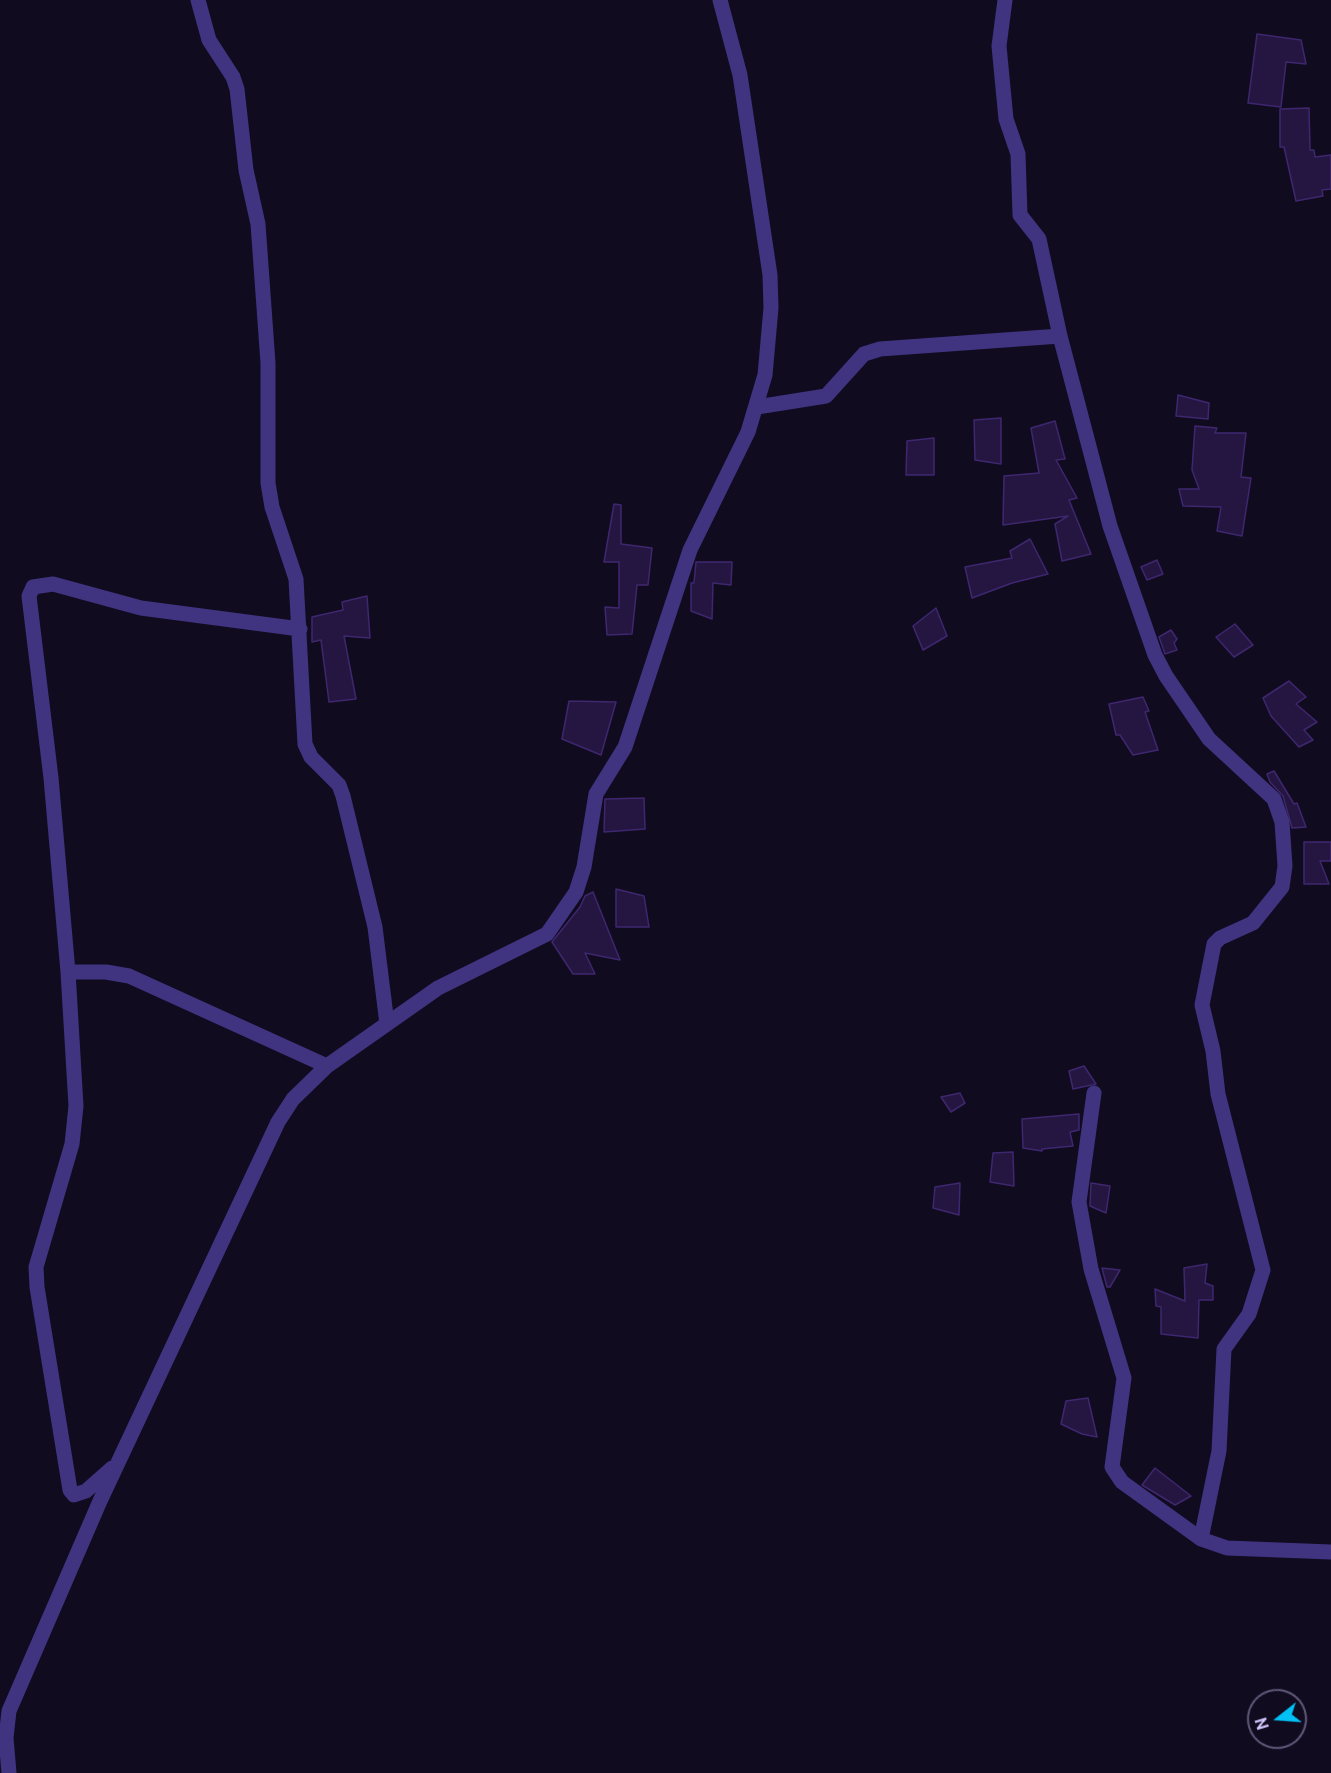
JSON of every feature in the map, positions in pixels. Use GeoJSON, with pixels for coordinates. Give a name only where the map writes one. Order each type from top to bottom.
{"type":"FeatureCollection","features":[{"type":"Feature","properties":{"kind":"street"},"geometry":{"type":"LineString","coordinates":[[198,0],[205,32],[233,77],[240,102],[244,158],[259,235],[268,363],[268,483],[272,507],[295,569],[305,744],[311,757],[339,786],[343,796],[375,927],[387,1024]]}},
{"type":"Feature","properties":{"kind":"street"},"geometry":{"type":"LineString","coordinates":[[9,1773],[6,1738],[9,1711],[119,1462],[278,1122],[293,1099],[327,1066],[387,1024],[451,981],[547,934],[576,892],[584,867],[596,794],[625,747],[697,533],[748,432],[757,407],[770,342],[770,275],[740,75],[720,0]]}},
{"type":"Feature","properties":{"kind":"street"},"geometry":{"type":"LineString","coordinates":[[1005,0],[999,46],[1006,119],[1018,154],[1019,210],[1022,219],[1039,239],[1060,336],[1100,496],[1155,655],[1197,725],[1221,751],[1269,793],[1274,799],[1282,822],[1285,866],[1282,887],[1278,895],[1253,923],[1220,938],[1214,944],[1202,1005],[1213,1051],[1218,1095],[1263,1270],[1249,1314],[1224,1349],[1219,1451],[1201,1539]]}},
{"type":"Feature","properties":{"kind":"street"},"geometry":{"type":"LineString","coordinates":[[757,407],[826,396],[864,354],[880,349],[1060,336]]}},
{"type":"Feature","properties":{"kind":"street"},"geometry":{"type":"LineString","coordinates":[[119,1462],[86,1491],[74,1495],[69,1490],[37,1287],[36,1267],[75,1127],[68,972],[51,778],[29,608],[30,596],[33,587],[53,584],[141,608],[300,629]]}},
{"type":"Feature","properties":{"kind":"street"},"geometry":{"type":"LineString","coordinates":[[68,972],[106,972],[129,976],[327,1066]]}},
{"type":"Feature","properties":{"kind":"street"},"geometry":{"type":"LineString","coordinates":[[1094,1093],[1079,1202],[1091,1269],[1124,1378],[1112,1467],[1122,1482],[1201,1539],[1227,1548],[1331,1552]]}},
{"type":"Feature","properties":{"kind":"building"},"geometry":{"type":"Polygon","coordinates":[[[1257,34],[1301,40],[1306,64],[1286,62],[1281,107],[1248,103],[1257,34]]]}},
{"type":"Feature","properties":{"kind":"building"},"geometry":{"type":"Polygon","coordinates":[[[1309,108],[1310,150],[1314,150],[1315,157],[1331,155],[1331,189],[1322,190],[1323,196],[1296,201],[1284,147],[1280,147],[1280,109],[1309,108]]]}},
{"type":"Feature","properties":{"kind":"building"},"geometry":{"type":"Polygon","coordinates":[[[1178,395],[1209,403],[1208,419],[1176,416],[1178,395]]]}},
{"type":"Feature","properties":{"kind":"building"},"geometry":{"type":"Polygon","coordinates":[[[1001,418],[1001,464],[975,460],[974,420],[1001,418]]]}},
{"type":"Feature","properties":{"kind":"building"},"geometry":{"type":"Polygon","coordinates":[[[1055,421],[1065,459],[1056,460],[1077,498],[1069,500],[1091,554],[1062,561],[1055,524],[1068,516],[1003,525],[1004,476],[1039,473],[1031,428],[1055,421]]]}},
{"type":"Feature","properties":{"kind":"building"},"geometry":{"type":"Polygon","coordinates":[[[1195,426],[1217,428],[1215,433],[1246,433],[1241,477],[1251,478],[1242,536],[1217,531],[1221,507],[1183,506],[1179,489],[1199,489],[1192,470],[1195,426]]]}},
{"type":"Feature","properties":{"kind":"building"},"geometry":{"type":"Polygon","coordinates":[[[934,438],[934,475],[906,475],[907,441],[934,438]]]}},
{"type":"Feature","properties":{"kind":"building"},"geometry":{"type":"Polygon","coordinates":[[[614,504],[621,505],[621,544],[652,548],[648,585],[637,585],[632,634],[607,635],[605,607],[619,608],[619,562],[604,562],[614,504]]]}},
{"type":"Feature","properties":{"kind":"building"},"geometry":{"type":"Polygon","coordinates":[[[1030,539],[1048,574],[1012,583],[972,598],[965,567],[1012,558],[1010,551],[1030,539]]]}},
{"type":"Feature","properties":{"kind":"building"},"geometry":{"type":"Polygon","coordinates":[[[1157,560],[1163,574],[1147,580],[1141,567],[1157,560]]]}},
{"type":"Feature","properties":{"kind":"building"},"geometry":{"type":"Polygon","coordinates":[[[696,562],[732,562],[731,585],[713,583],[712,619],[691,611],[691,583],[694,583],[696,562]]]}},
{"type":"Feature","properties":{"kind":"building"},"geometry":{"type":"Polygon","coordinates":[[[367,596],[370,638],[344,636],[356,699],[329,702],[321,640],[312,642],[312,617],[343,610],[342,602],[367,596]]]}},
{"type":"Feature","properties":{"kind":"building"},"geometry":{"type":"Polygon","coordinates":[[[936,608],[947,636],[923,650],[913,626],[936,608]]]}},
{"type":"Feature","properties":{"kind":"building"},"geometry":{"type":"Polygon","coordinates":[[[1235,624],[1253,645],[1234,657],[1216,637],[1235,624]]]}},
{"type":"Feature","properties":{"kind":"building"},"geometry":{"type":"Polygon","coordinates":[[[1171,630],[1177,639],[1174,643],[1177,650],[1165,654],[1159,637],[1171,630]]]}},
{"type":"Feature","properties":{"kind":"building"},"geometry":{"type":"Polygon","coordinates":[[[1289,681],[1306,697],[1296,704],[1317,722],[1304,730],[1313,740],[1299,747],[1271,716],[1263,698],[1289,681]]]}},
{"type":"Feature","properties":{"kind":"building"},"geometry":{"type":"Polygon","coordinates":[[[1143,697],[1149,711],[1145,712],[1158,750],[1133,755],[1120,735],[1116,735],[1109,704],[1143,697]]]}},
{"type":"Feature","properties":{"kind":"building"},"geometry":{"type":"Polygon","coordinates":[[[569,701],[616,702],[601,755],[562,739],[569,701]]]}},
{"type":"Feature","properties":{"kind":"building"},"geometry":{"type":"Polygon","coordinates":[[[1274,771],[1294,804],[1297,803],[1306,827],[1292,828],[1283,796],[1270,782],[1267,774],[1274,771]]]}},
{"type":"Feature","properties":{"kind":"building"},"geometry":{"type":"Polygon","coordinates":[[[644,798],[645,829],[604,832],[605,799],[644,798]]]}},
{"type":"Feature","properties":{"kind":"building"},"geometry":{"type":"Polygon","coordinates":[[[1304,842],[1331,842],[1331,861],[1320,861],[1329,884],[1304,884],[1304,842]]]}},
{"type":"Feature","properties":{"kind":"building"},"geometry":{"type":"Polygon","coordinates":[[[616,889],[644,896],[649,927],[616,927],[616,889]]]}},
{"type":"Feature","properties":{"kind":"building"},"geometry":{"type":"Polygon","coordinates":[[[593,892],[620,960],[585,953],[595,974],[573,974],[552,942],[580,907],[585,896],[593,892]]]}},
{"type":"Feature","properties":{"kind":"building"},"geometry":{"type":"Polygon","coordinates":[[[1084,1066],[1096,1084],[1073,1089],[1069,1071],[1084,1066]]]}},
{"type":"Feature","properties":{"kind":"building"},"geometry":{"type":"Polygon","coordinates":[[[960,1093],[965,1103],[951,1112],[941,1097],[960,1093]]]}},
{"type":"Feature","properties":{"kind":"building"},"geometry":{"type":"Polygon","coordinates":[[[1079,1114],[1079,1130],[1070,1132],[1073,1146],[1042,1149],[1042,1151],[1023,1148],[1022,1119],[1079,1114]]]}},
{"type":"Feature","properties":{"kind":"building"},"geometry":{"type":"Polygon","coordinates":[[[1013,1152],[1014,1186],[990,1182],[993,1153],[1013,1152]]]}},
{"type":"Feature","properties":{"kind":"building"},"geometry":{"type":"Polygon","coordinates":[[[960,1183],[959,1215],[933,1208],[935,1187],[960,1183]]]}},
{"type":"Feature","properties":{"kind":"building"},"geometry":{"type":"Polygon","coordinates":[[[1091,1183],[1110,1186],[1106,1213],[1090,1206],[1091,1183]]]}},
{"type":"Feature","properties":{"kind":"building"},"geometry":{"type":"Polygon","coordinates":[[[1207,1264],[1205,1283],[1213,1286],[1213,1300],[1199,1300],[1198,1338],[1161,1334],[1161,1307],[1156,1306],[1155,1289],[1185,1301],[1184,1268],[1207,1264]]]}},
{"type":"Feature","properties":{"kind":"building"},"geometry":{"type":"Polygon","coordinates":[[[1102,1268],[1120,1270],[1110,1287],[1107,1287],[1102,1268]]]}},
{"type":"Feature","properties":{"kind":"building"},"geometry":{"type":"Polygon","coordinates":[[[1088,1398],[1097,1437],[1082,1434],[1061,1424],[1066,1401],[1088,1398]]]}},
{"type":"Feature","properties":{"kind":"building"},"geometry":{"type":"Polygon","coordinates":[[[1155,1468],[1191,1496],[1175,1505],[1142,1485],[1155,1468]]]}}]}
